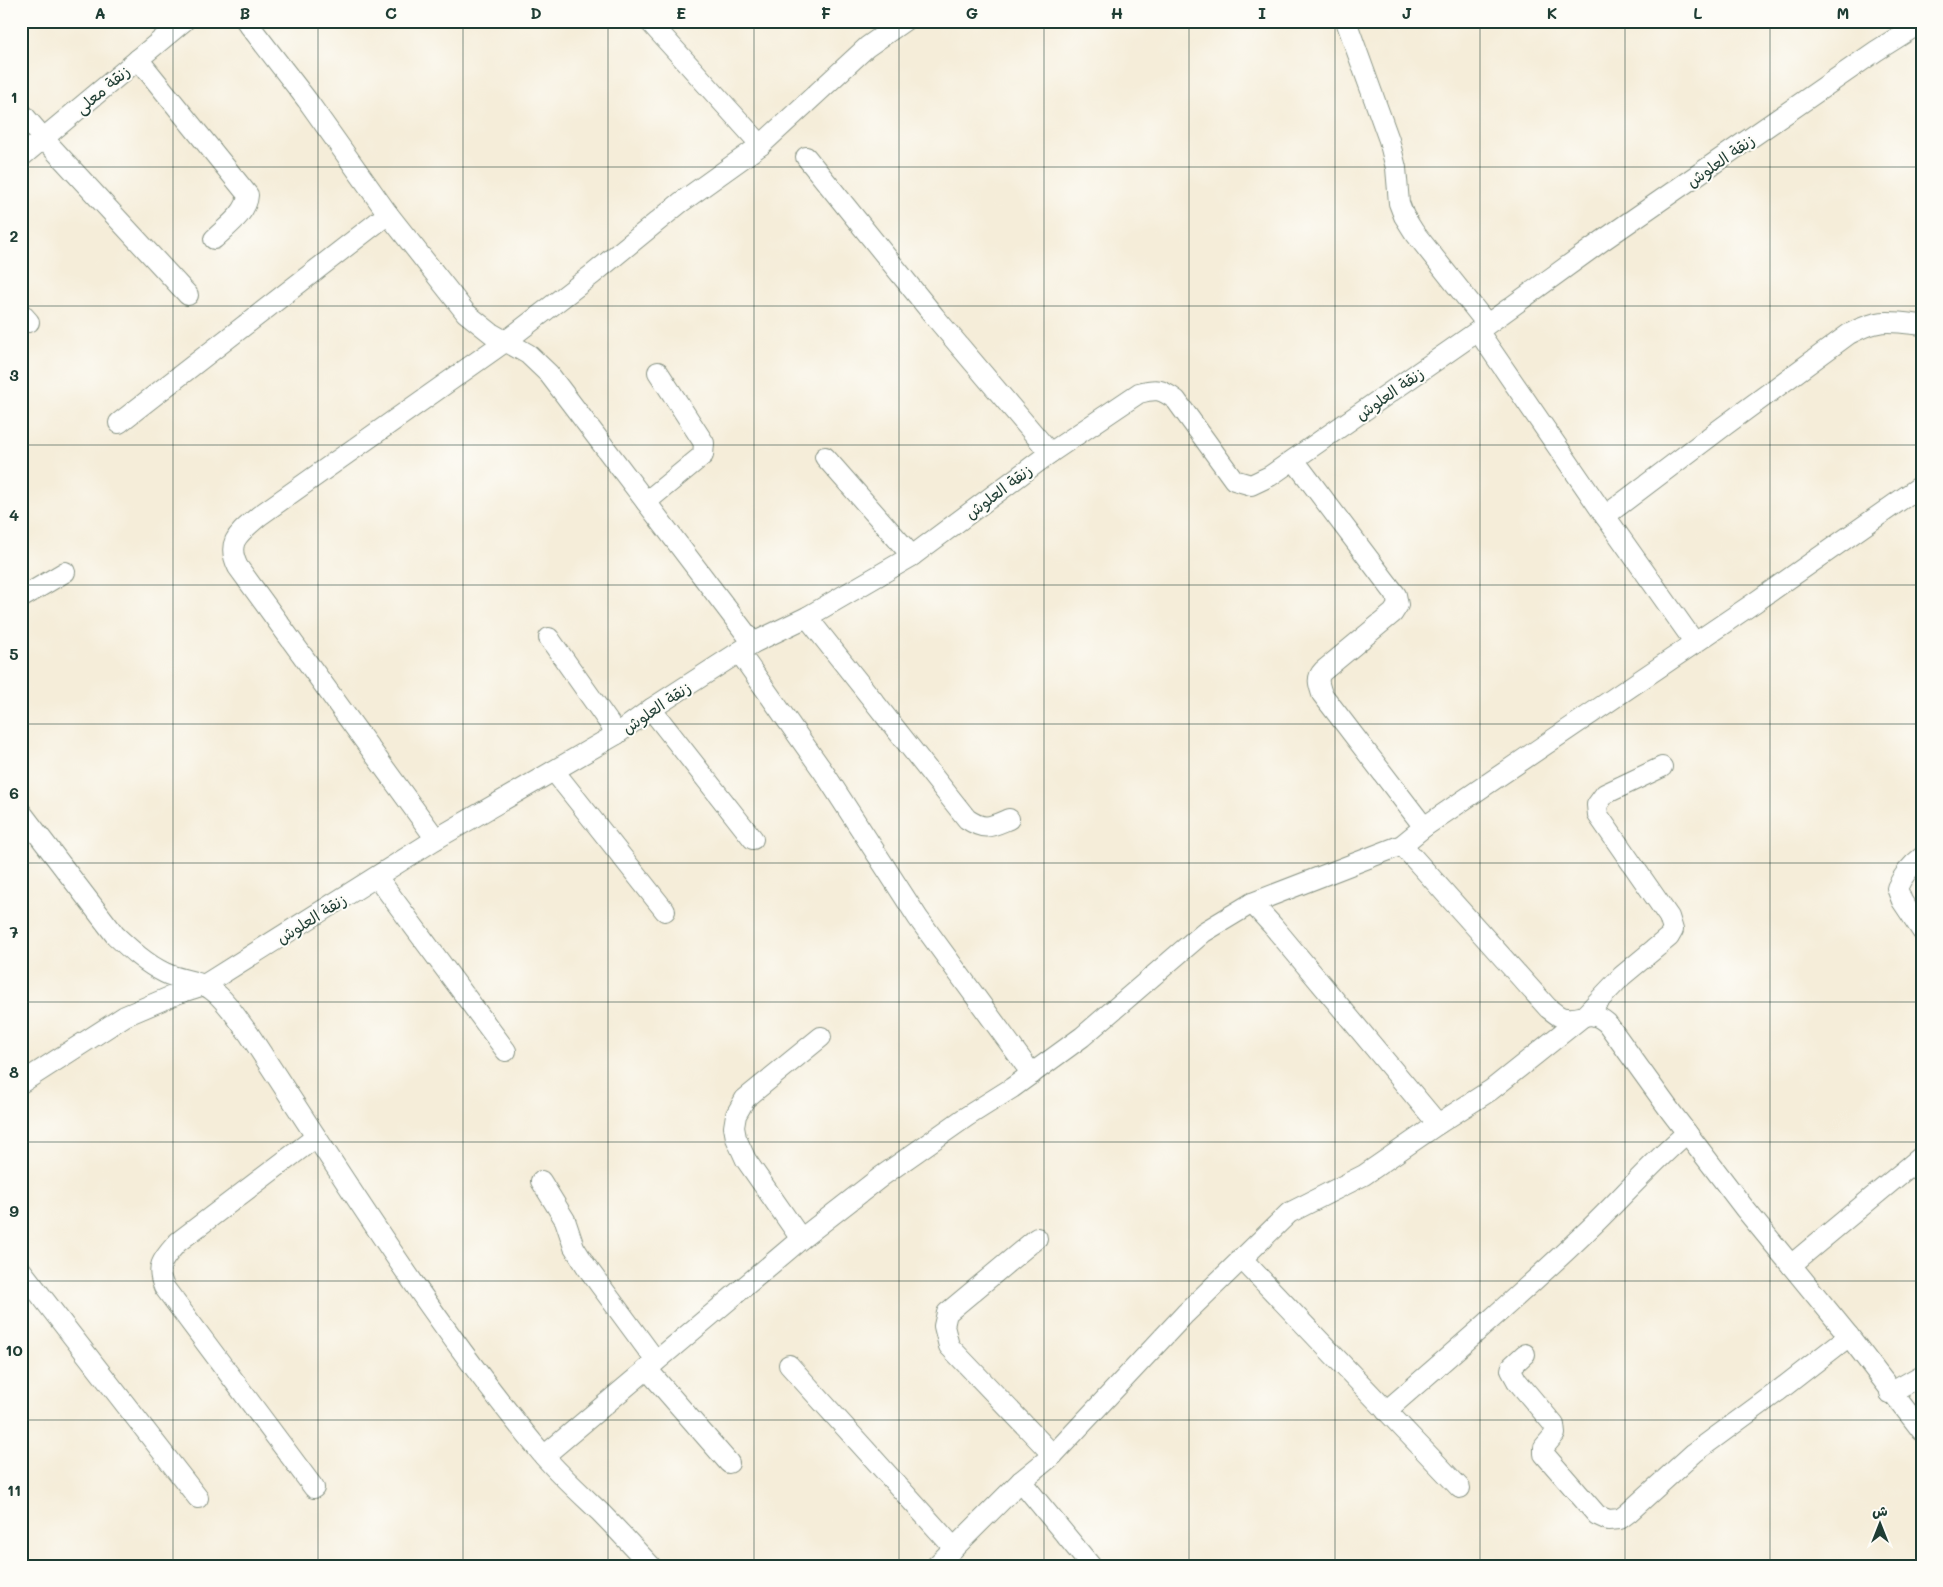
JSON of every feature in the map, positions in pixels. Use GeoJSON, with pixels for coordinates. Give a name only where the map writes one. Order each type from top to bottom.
{"type":"FeatureCollection","features":[{"type":"Feature","properties":{"kind":"street","name":"زنقة معلى"},"geometry":{"type":"LineString","coordinates":[[21,157],[184,21]]}},
{"type":"Feature","properties":{"kind":"street"},"geometry":{"type":"LineString","coordinates":[[246,21],[307,100],[388,214],[466,313],[491,333],[528,354],[548,374],[646,502],[746,648],[918,918],[1032,1074]]}},
{"type":"Feature","properties":{"kind":"street"},"geometry":{"type":"LineString","coordinates":[[649,21],[761,145]]}},
{"type":"Feature","properties":{"kind":"street"},"geometry":{"type":"LineString","coordinates":[[436,840],[238,567],[232,555],[233,545],[240,533],[259,516],[506,341],[593,274],[680,203],[761,145],[868,47],[904,21]]}},
{"type":"Feature","properties":{"kind":"street"},"geometry":{"type":"LineString","coordinates":[[1346,21],[1388,140],[1396,168],[1399,203],[1404,216],[1482,328],[1605,516],[1695,643]]}},
{"type":"Feature","properties":{"kind":"street","name":"زنقة العلوش"},"geometry":{"type":"LineString","coordinates":[[21,1083],[125,1016],[179,993],[204,985],[436,840],[617,734],[651,709],[746,648],[807,617],[912,556],[1050,452],[1139,393],[1154,389],[1164,391],[1176,400],[1234,480],[1251,485],[1257,484],[1482,328],[1602,241],[1876,51],[1922,22]]}},
{"type":"Feature","properties":{"kind":"street"},"geometry":{"type":"LineString","coordinates":[[138,59],[248,195],[248,202],[238,216],[214,239]]}},
{"type":"Feature","properties":{"kind":"street"},"geometry":{"type":"LineString","coordinates":[[21,112],[188,294]]}},
{"type":"Feature","properties":{"kind":"street"},"geometry":{"type":"LineString","coordinates":[[806,157],[935,317],[1050,452]]}},
{"type":"Feature","properties":{"kind":"street"},"geometry":{"type":"LineString","coordinates":[[120,423],[388,214]]}},
{"type":"Feature","properties":{"kind":"street"},"geometry":{"type":"LineString","coordinates":[[1605,516],[1849,334],[1868,324],[1883,322],[1922,325]]}},
{"type":"Feature","properties":{"kind":"street"},"geometry":{"type":"LineString","coordinates":[[646,502],[703,455],[705,451],[704,443],[658,372]]}},
{"type":"Feature","properties":{"kind":"street"},"geometry":{"type":"LineString","coordinates":[[825,457],[912,556]]}},
{"type":"Feature","properties":{"kind":"street"},"geometry":{"type":"LineString","coordinates":[[1294,460],[1396,595],[1398,605],[1393,613],[1323,671],[1319,675],[1318,683],[1322,694],[1424,827]]}},
{"type":"Feature","properties":{"kind":"street"},"geometry":{"type":"LineString","coordinates":[[544,1456],[801,1239],[882,1176],[966,1117],[1012,1088],[1082,1037],[1204,932],[1252,902],[1402,845],[1424,827],[1695,643],[1922,485]]}},
{"type":"Feature","properties":{"kind":"street"},"geometry":{"type":"LineString","coordinates":[[21,598],[65,572]]}},
{"type":"Feature","properties":{"kind":"street"},"geometry":{"type":"LineString","coordinates":[[807,617],[967,819],[979,827],[990,827],[1009,820]]}},
{"type":"Feature","properties":{"kind":"street"},"geometry":{"type":"LineString","coordinates":[[548,638],[617,734]]}},
{"type":"Feature","properties":{"kind":"street"},"geometry":{"type":"LineString","coordinates":[[651,709],[753,839]]}},
{"type":"Feature","properties":{"kind":"street"},"geometry":{"type":"LineString","coordinates":[[936,1566],[1021,1481],[1053,1455],[1185,1314],[1289,1213],[1358,1179],[1438,1124],[1492,1090],[1585,1015],[1622,976],[1668,937],[1673,930],[1669,917],[1598,815],[1597,805],[1604,794],[1662,767]]}},
{"type":"Feature","properties":{"kind":"street"},"geometry":{"type":"LineString","coordinates":[[554,771],[665,910]]}},
{"type":"Feature","properties":{"kind":"street"},"geometry":{"type":"LineString","coordinates":[[21,812],[115,935],[131,950],[165,973],[204,985],[213,991],[249,1034],[454,1342],[544,1456],[570,1485],[651,1566]]}},
{"type":"Feature","properties":{"kind":"street"},"geometry":{"type":"LineString","coordinates":[[1402,845],[1548,1008],[1560,1017],[1566,1018],[1585,1015],[1599,1016],[1612,1029],[1687,1133],[1922,1432]]}},
{"type":"Feature","properties":{"kind":"street"},"geometry":{"type":"LineString","coordinates":[[1922,857],[1907,871],[1897,888],[1902,901],[1922,931]]}},
{"type":"Feature","properties":{"kind":"street"},"geometry":{"type":"LineString","coordinates":[[377,877],[506,1050]]}},
{"type":"Feature","properties":{"kind":"street"},"geometry":{"type":"LineString","coordinates":[[1252,902],[1438,1124]]}},
{"type":"Feature","properties":{"kind":"street"},"geometry":{"type":"LineString","coordinates":[[801,1239],[746,1160],[736,1138],[734,1127],[736,1115],[745,1100],[821,1037]]}},
{"type":"Feature","properties":{"kind":"street"},"geometry":{"type":"LineString","coordinates":[[1386,1411],[1542,1273],[1586,1232],[1656,1160],[1687,1133]]}},
{"type":"Feature","properties":{"kind":"street"},"geometry":{"type":"LineString","coordinates":[[314,1488],[164,1288],[159,1276],[160,1267],[166,1256],[178,1242],[316,1137]]}},
{"type":"Feature","properties":{"kind":"street"},"geometry":{"type":"LineString","coordinates":[[1791,1265],[1922,1156]]}},
{"type":"Feature","properties":{"kind":"street"},"geometry":{"type":"LineString","coordinates":[[541,1181],[565,1220],[574,1247],[582,1260],[652,1365],[729,1463]]}},
{"type":"Feature","properties":{"kind":"street"},"geometry":{"type":"LineString","coordinates":[[1037,1238],[947,1312],[944,1326],[950,1346],[1053,1455]]}},
{"type":"Feature","properties":{"kind":"street"},"geometry":{"type":"LineString","coordinates":[[1241,1258],[1460,1488]]}},
{"type":"Feature","properties":{"kind":"street"},"geometry":{"type":"LineString","coordinates":[[21,1270],[198,1498]]}},
{"type":"Feature","properties":{"kind":"street"},"geometry":{"type":"LineString","coordinates":[[1525,1354],[1512,1366],[1511,1370],[1517,1381],[1554,1424],[1555,1434],[1544,1447],[1544,1454],[1588,1507],[1597,1515],[1608,1520],[1620,1518],[1628,1513],[1694,1453],[1848,1336]]}},
{"type":"Feature","properties":{"kind":"street"},"geometry":{"type":"LineString","coordinates":[[789,1365],[954,1548]]}},
{"type":"Feature","properties":{"kind":"street"},"geometry":{"type":"LineString","coordinates":[[1890,1393],[1922,1375]]}},
{"type":"Feature","properties":{"kind":"street"},"geometry":{"type":"LineString","coordinates":[[1021,1481],[1091,1566]]}}]}
